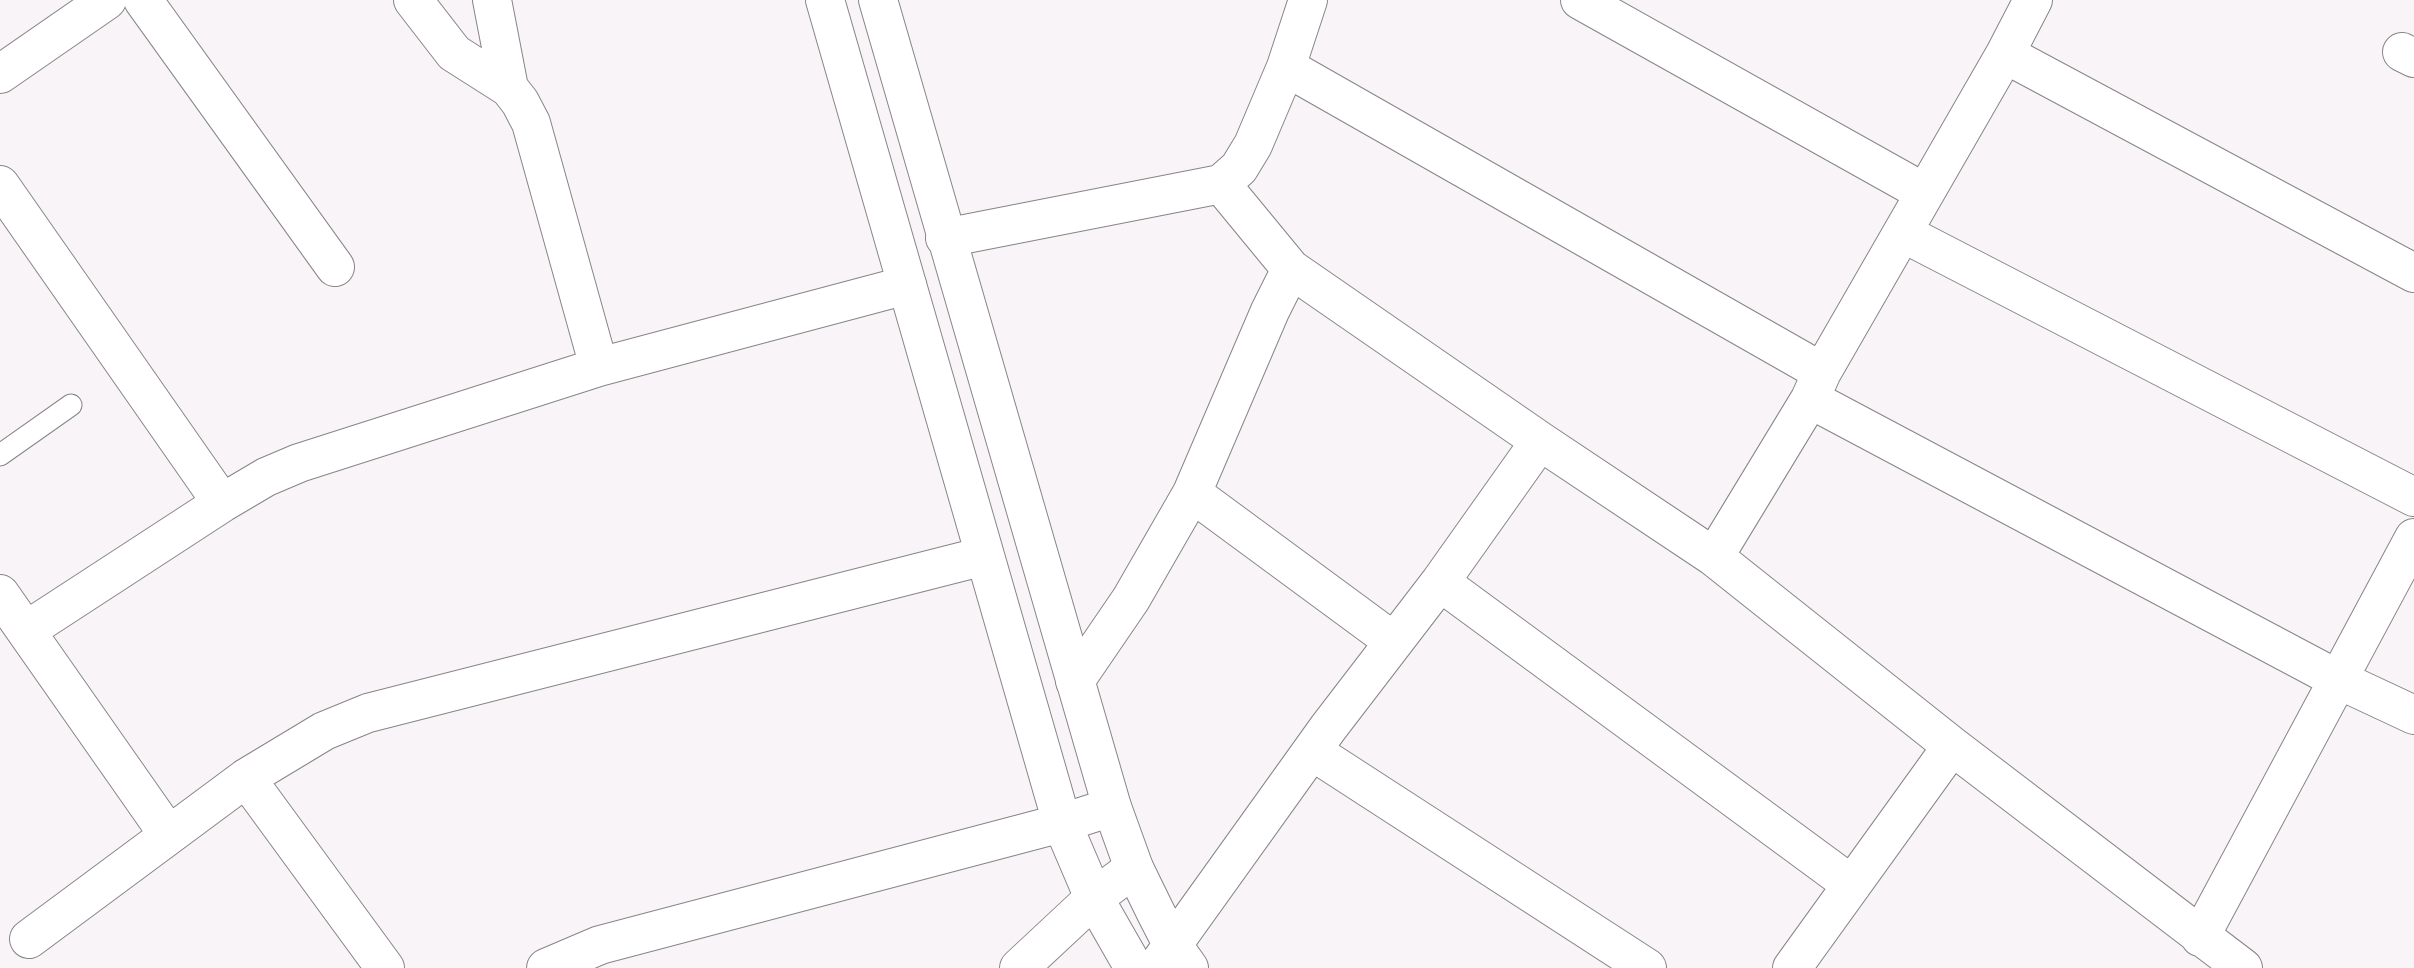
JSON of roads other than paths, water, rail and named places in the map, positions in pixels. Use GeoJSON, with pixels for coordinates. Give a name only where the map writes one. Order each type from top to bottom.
{"type":"FeatureCollection","features":[{"type":"Feature","properties":{"kind":"street"},"geometry":{"type":"LineString","coordinates":[[0,74],[107,0]]}},
{"type":"Feature","properties":{"kind":"street"},"geometry":{"type":"LineString","coordinates":[[143,0],[335,267]]}},
{"type":"Feature","properties":{"kind":"street"},"geometry":{"type":"LineString","coordinates":[[413,0],[454,53],[509,88],[531,123],[599,367]]}},
{"type":"Feature","properties":{"kind":"street"},"geometry":{"type":"LineString","coordinates":[[492,0],[509,88]]}},
{"type":"Feature","properties":{"kind":"street"},"geometry":{"type":"LineString","coordinates":[[825,0],[1062,823],[1094,898],[1134,968]]}},
{"type":"Feature","properties":{"kind":"street"},"geometry":{"type":"LineString","coordinates":[[878,0],[1112,807],[1134,868],[1173,960]]}},
{"type":"Feature","properties":{"kind":"street"},"geometry":{"type":"LineString","coordinates":[[945,238],[1221,184],[1239,168],[1254,145],[1286,67],[1308,0]]}},
{"type":"Feature","properties":{"kind":"street"},"geometry":{"type":"LineString","coordinates":[[1580,0],[1925,193]]}},
{"type":"Feature","properties":{"kind":"street"},"geometry":{"type":"LineString","coordinates":[[1714,557],[1816,386],[2005,54],[2021,4]]}},
{"type":"Feature","properties":{"kind":"street"},"geometry":{"type":"LineString","coordinates":[[2005,54],[2414,273]]}},
{"type":"Feature","properties":{"kind":"street"},"geometry":{"type":"LineString","coordinates":[[1286,67],[1816,386],[2337,679],[2414,715]]}},
{"type":"Feature","properties":{"kind":"street"},"geometry":{"type":"LineString","coordinates":[[1221,184],[1291,269],[1714,557],[1952,746],[2243,968]]}},
{"type":"Feature","properties":{"kind":"street"},"geometry":{"type":"LineString","coordinates":[[0,186],[222,503]]}},
{"type":"Feature","properties":{"kind":"street"},"geometry":{"type":"LineString","coordinates":[[1903,233],[2414,497]]}},
{"type":"Feature","properties":{"kind":"street"},"geometry":{"type":"LineString","coordinates":[[1075,681],[1130,599],[1192,494],[1270,311],[1291,269]]}},
{"type":"Feature","properties":{"kind":"street"},"geometry":{"type":"LineString","coordinates":[[27,629],[222,503],[266,477],[299,463],[599,367],[907,285]]}},
{"type":"Feature","properties":{"kind":"street"},"geometry":{"type":"LineString","coordinates":[[1173,960],[1312,751],[1440,582],[1540,441]]}},
{"type":"Feature","properties":{"kind":"street"},"geometry":{"type":"LineString","coordinates":[[1192,494],[1393,641]]}},
{"type":"Feature","properties":{"kind":"street"},"geometry":{"type":"LineString","coordinates":[[2200,937],[2414,538]]}},
{"type":"Feature","properties":{"kind":"street"},"geometry":{"type":"LineString","coordinates":[[29,939],[246,778],[324,732],[368,713],[984,556]]}},
{"type":"Feature","properties":{"kind":"street"},"geometry":{"type":"LineString","coordinates":[[1440,582],[1852,885]]}},
{"type":"Feature","properties":{"kind":"street"},"geometry":{"type":"LineString","coordinates":[[0,594],[168,834]]}},
{"type":"Feature","properties":{"kind":"street"},"geometry":{"type":"LineString","coordinates":[[1792,968],[1952,746]]}},
{"type":"Feature","properties":{"kind":"street"},"geometry":{"type":"LineString","coordinates":[[1312,751],[1647,968]]}},
{"type":"Feature","properties":{"kind":"street"},"geometry":{"type":"LineString","coordinates":[[246,778],[385,968]]}},
{"type":"Feature","properties":{"kind":"street"},"geometry":{"type":"LineString","coordinates":[[546,968],[600,945],[1062,823],[1112,807]]}},
{"type":"Feature","properties":{"kind":"street"},"geometry":{"type":"LineString","coordinates":[[1019,968],[1094,898],[1134,868]]}},
{"type":"Feature","properties":{"kind":"lane"},"geometry":{"type":"LineString","coordinates":[[0,454],[71,405]]}}]}
